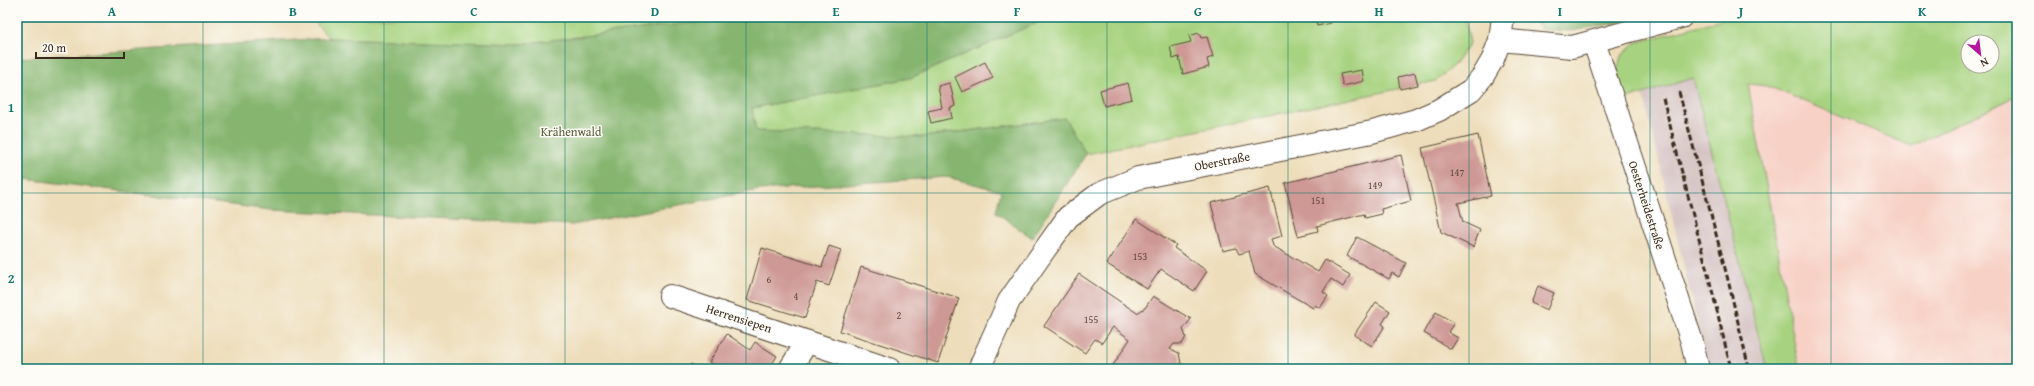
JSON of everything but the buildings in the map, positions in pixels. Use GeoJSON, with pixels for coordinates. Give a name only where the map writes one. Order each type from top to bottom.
{"type":"FeatureCollection","features":[{"type":"Feature","properties":{"kind":"street","name":"Oberstraße"},"geometry":{"type":"LineString","coordinates":[[979,369],[1009,302],[1041,255],[1068,217],[1099,194],[1138,178],[1372,132],[1416,120],[1439,110],[1471,90],[1483,76],[1493,59],[1500,40],[1503,17]]}},
{"type":"Feature","properties":{"kind":"street"},"geometry":{"type":"LineString","coordinates":[[1500,40],[1572,47],[1681,17]]}},
{"type":"Feature","properties":{"kind":"street","name":"Oesterheidestraße"},"geometry":{"type":"LineString","coordinates":[[1594,42],[1689,334],[1698,369]]}},
{"type":"Feature","properties":{"kind":"street","name":"Herrensiepen"},"geometry":{"type":"LineString","coordinates":[[670,296],[890,369]]}},
{"type":"Feature","properties":{"kind":"street"},"geometry":{"type":"LineString","coordinates":[[790,369],[807,342]]}},
{"type":"Feature","properties":{"kind":"shaded area"},"geometry":{"type":"Polygon","coordinates":[[[1693,78],[1767,369],[1708,369],[1643,93],[1693,78]]]}},
{"type":"Feature","properties":{"kind":"shaded area"},"geometry":{"type":"Polygon","coordinates":[[[1748,84],[1768,86],[1911,146],[2017,96],[2017,369],[1799,369],[1748,84]]]}},
{"type":"Feature","properties":{"kind":"green space"},"geometry":{"type":"Polygon","coordinates":[[[310,17],[738,17],[520,44],[329,38],[310,17]]]}},
{"type":"Feature","properties":{"kind":"green space","name":"Krähenwald"},"geometry":{"type":"Polygon","coordinates":[[[738,17],[1050,17],[910,78],[752,108],[756,131],[922,137],[1065,118],[1086,154],[1032,238],[996,212],[1001,191],[947,177],[759,190],[572,225],[271,210],[17,178],[17,58],[329,38],[520,44],[738,17]]]}},
{"type":"Feature","properties":{"kind":"green space"},"geometry":{"type":"Polygon","coordinates":[[[1050,17],[1465,17],[1470,43],[1455,64],[1436,81],[1086,154],[1065,118],[921,137],[756,131],[752,108],[910,78],[1050,17]]]}},
{"type":"Feature","properties":{"kind":"green space"},"geometry":{"type":"Polygon","coordinates":[[[1531,17],[1635,17],[1612,24],[1571,31],[1540,29],[1531,17]]]}},
{"type":"Feature","properties":{"kind":"green space"},"geometry":{"type":"Polygon","coordinates":[[[1730,17],[2017,17],[2017,96],[1911,146],[1768,86],[1748,84],[1799,369],[1767,369],[1693,78],[1624,100],[1616,75],[1621,56],[1635,43],[1730,17]]]}},
{"type":"Feature","properties":{"kind":"railway"},"geometry":{"type":"LineString","coordinates":[[1679,92],[1728,280],[1749,369]]}},
{"type":"Feature","properties":{"kind":"railway"},"geometry":{"type":"LineString","coordinates":[[1663,98],[1731,369]]}}]}
